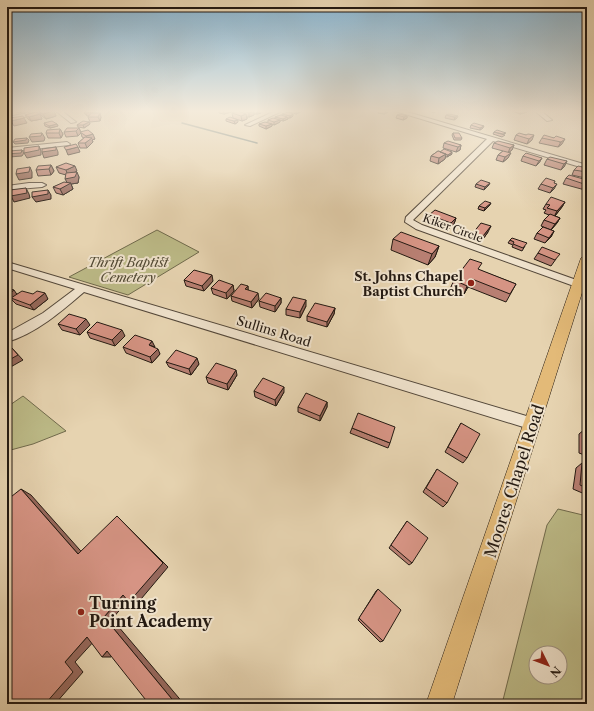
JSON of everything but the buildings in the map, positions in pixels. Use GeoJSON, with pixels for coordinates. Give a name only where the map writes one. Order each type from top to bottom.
{"type":"FeatureCollection","features":[{"type":"Feature","properties":{"kind":"main road","name":"Moores Chapel Road"},"geometry":{"type":"LineString","coordinates":[[439,704],[587,258]]}},
{"type":"Feature","properties":{"kind":"street"},"geometry":{"type":"LineString","coordinates":[[7,150],[65,144]]}},
{"type":"Feature","properties":{"kind":"street","name":"Kiker Circle"},"geometry":{"type":"LineString","coordinates":[[486,144],[409,219],[409,222],[578,284]]}},
{"type":"Feature","properties":{"kind":"street"},"geometry":{"type":"LineString","coordinates":[[509,144],[587,167]]}},
{"type":"Feature","properties":{"kind":"street"},"geometry":{"type":"LineString","coordinates":[[7,188],[42,185]]}},
{"type":"Feature","properties":{"kind":"street","name":"Sullins Road"},"geometry":{"type":"LineString","coordinates":[[7,265],[533,424]]}},
{"type":"Feature","properties":{"kind":"street"},"geometry":{"type":"LineString","coordinates":[[7,338],[54,312],[82,288]]}},
{"type":"Feature","properties":{"kind":"green space","name":"Thrift Baptist Cemetery"},"geometry":{"type":"Polygon","coordinates":[[[157,230],[199,252],[128,295],[69,277],[157,230]]]}},
{"type":"Feature","properties":{"kind":"green space"},"geometry":{"type":"Polygon","coordinates":[[[23,396],[66,431],[33,444],[7,451],[7,407],[23,396]]]}},
{"type":"Feature","properties":{"kind":"green space"},"geometry":{"type":"Polygon","coordinates":[[[558,509],[587,516],[587,704],[502,704],[547,525],[558,509]]]}},
{"type":"Feature","properties":{"kind":"place","name":"St. Johns Chapel Baptist Church"},"geometry":{"type":"Point","coordinates":[471,283]}},
{"type":"Feature","properties":{"kind":"place","name":"Turning Point Academy"},"geometry":{"type":"Point","coordinates":[81,612]}}]}
